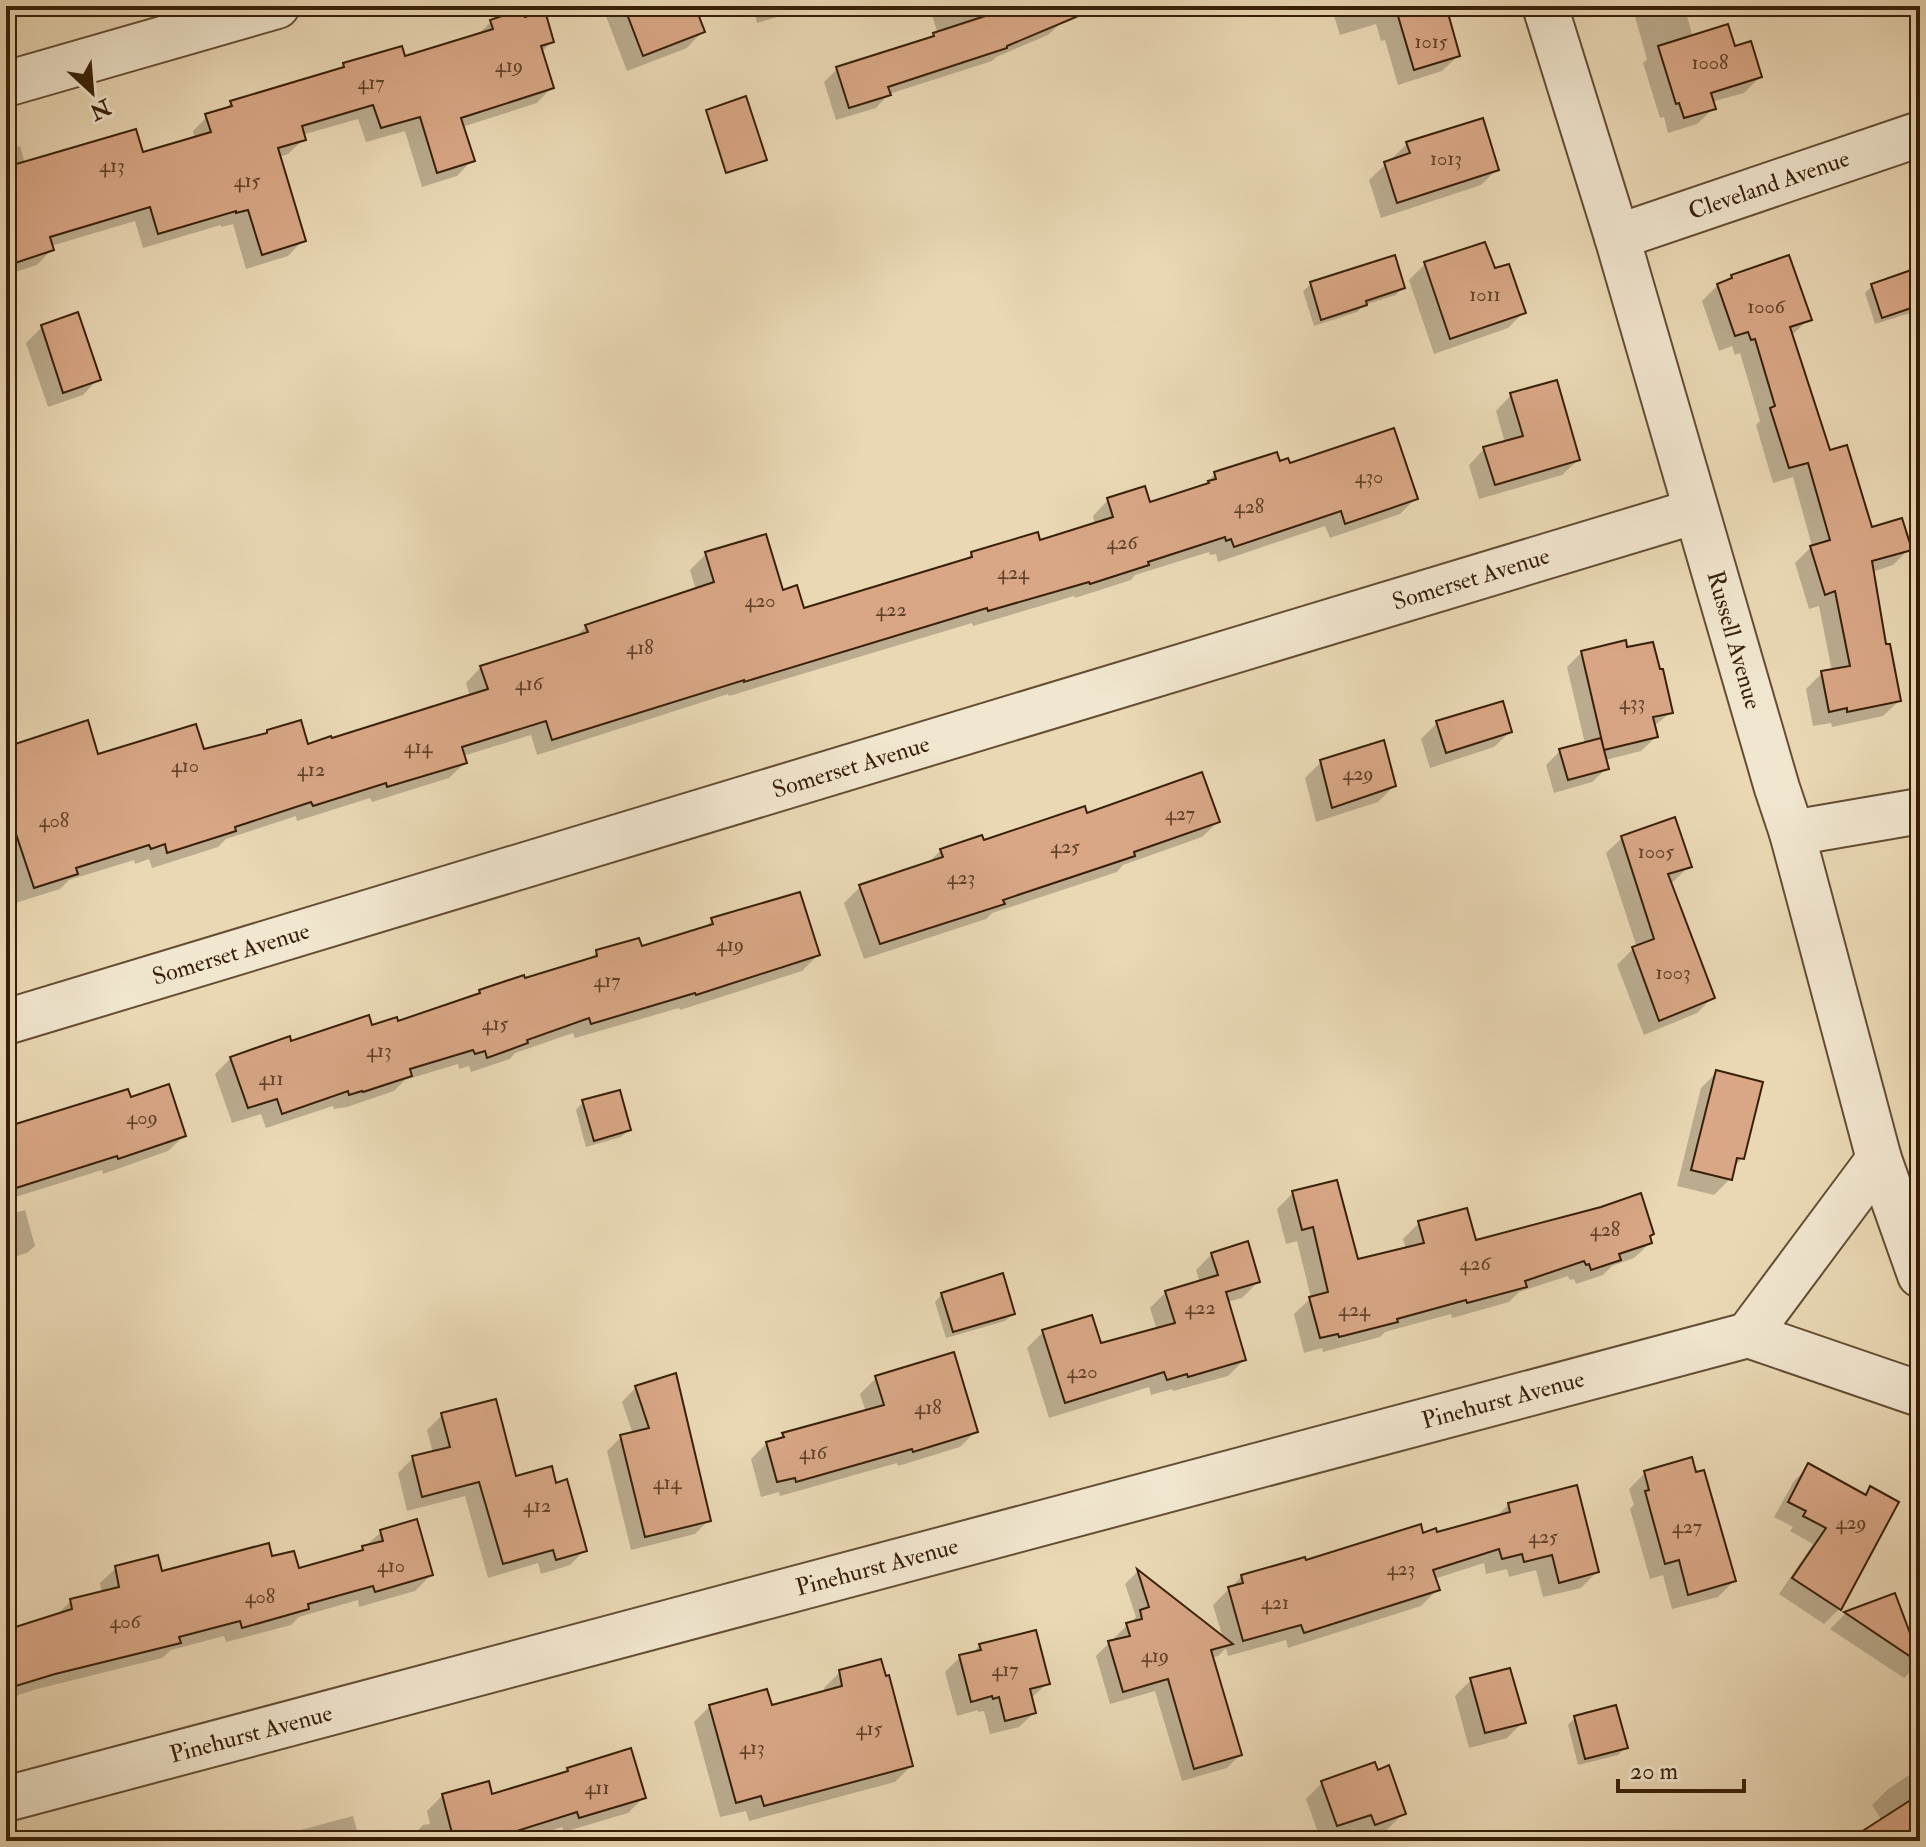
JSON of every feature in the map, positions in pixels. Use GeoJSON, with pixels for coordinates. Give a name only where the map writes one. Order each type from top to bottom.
{"type":"FeatureCollection","features":[{"type":"Feature","properties":{"kind":"street"},"geometry":{"type":"LineString","coordinates":[[6,84],[277,6]]}},
{"type":"Feature","properties":{"kind":"street","name":"Russell Avenue"},"geometry":{"type":"LineString","coordinates":[[1545,6],[1617,237],[1792,833],[1879,1159],[1920,1275]]}},
{"type":"Feature","properties":{"kind":"street","name":"Cleveland Avenue"},"geometry":{"type":"LineString","coordinates":[[1617,237],[1920,134]]}},
{"type":"Feature","properties":{"kind":"street","name":"Somerset Avenue"},"geometry":{"type":"LineString","coordinates":[[6,1022],[1696,511]]}},
{"type":"Feature","properties":{"kind":"street"},"geometry":{"type":"LineString","coordinates":[[1792,833],[1920,811]]}},
{"type":"Feature","properties":{"kind":"street"},"geometry":{"type":"LineString","coordinates":[[1879,1159],[1748,1335],[1920,1394]]}},
{"type":"Feature","properties":{"kind":"street","name":"Pinehurst Avenue"},"geometry":{"type":"LineString","coordinates":[[6,1799],[1748,1335]]}},
{"type":"Feature","properties":{"kind":"building"},"geometry":{"type":"Polygon","coordinates":[[[624,6],[695,6],[705,32],[643,56],[624,6]]]}},
{"type":"Feature","properties":{"kind":"building"},"geometry":{"type":"Polygon","coordinates":[[[1016,6],[1102,6],[1007,48],[888,87],[891,95],[849,108],[836,67],[1016,6]]]}},
{"type":"Feature","properties":{"kind":"building"},"geometry":{"type":"Polygon","coordinates":[[[1395,6],[1446,6],[1460,56],[1414,70],[1395,6]]]}},
{"type":"Feature","properties":{"kind":"building"},"geometry":{"type":"Polygon","coordinates":[[[522,9],[525,17],[545,11],[554,42],[541,46],[554,88],[461,118],[475,161],[437,173],[420,117],[381,128],[373,105],[302,126],[306,140],[278,148],[306,241],[262,255],[248,210],[158,234],[150,207],[50,237],[54,250],[6,266],[6,167],[136,129],[143,152],[211,132],[205,114],[232,106],[230,101],[402,46],[405,56],[493,29],[490,20],[522,9]]]}},
{"type":"Feature","properties":{"kind":"building"},"geometry":{"type":"Polygon","coordinates":[[[1728,24],[1735,46],[1751,41],[1762,77],[1711,93],[1716,109],[1684,118],[1679,103],[1676,104],[1658,46],[1728,24]]]}},
{"type":"Feature","properties":{"kind":"building"},"geometry":{"type":"Polygon","coordinates":[[[746,96],[767,160],[726,173],[706,110],[746,96]]]}},
{"type":"Feature","properties":{"kind":"building"},"geometry":{"type":"Polygon","coordinates":[[[1483,118],[1499,170],[1397,203],[1384,162],[1410,153],[1406,142],[1483,118]]]}},
{"type":"Feature","properties":{"kind":"building"},"geometry":{"type":"Polygon","coordinates":[[[1485,242],[1495,268],[1509,264],[1526,313],[1450,339],[1424,262],[1485,242]]]}},
{"type":"Feature","properties":{"kind":"building"},"geometry":{"type":"Polygon","coordinates":[[[1395,255],[1405,288],[1321,320],[1310,282],[1395,255]]]}},
{"type":"Feature","properties":{"kind":"building"},"geometry":{"type":"Polygon","coordinates":[[[1789,255],[1812,320],[1790,327],[1830,450],[1847,445],[1872,527],[1902,518],[1912,550],[1872,561],[1886,644],[1890,644],[1901,701],[1847,712],[1847,708],[1829,712],[1821,671],[1850,666],[1835,591],[1825,595],[1810,546],[1830,540],[1808,463],[1789,468],[1770,408],[1775,406],[1755,339],[1751,340],[1748,332],[1735,336],[1717,284],[1732,278],[1731,275],[1789,255]]]}},
{"type":"Feature","properties":{"kind":"building"},"geometry":{"type":"Polygon","coordinates":[[[1920,267],[1920,305],[1882,318],[1871,284],[1920,267]]]}},
{"type":"Feature","properties":{"kind":"building"},"geometry":{"type":"Polygon","coordinates":[[[78,312],[101,380],[63,393],[41,325],[78,312]]]}},
{"type":"Feature","properties":{"kind":"building"},"geometry":{"type":"Polygon","coordinates":[[[1557,380],[1580,460],[1495,485],[1483,447],[1523,436],[1510,393],[1557,380]]]}},
{"type":"Feature","properties":{"kind":"building"},"geometry":{"type":"Polygon","coordinates":[[[1394,428],[1418,499],[1345,524],[1341,511],[1234,547],[1231,539],[1226,541],[1225,537],[1090,584],[988,611],[987,608],[552,740],[546,721],[462,747],[467,763],[387,787],[386,783],[313,806],[311,802],[167,853],[165,844],[151,849],[149,845],[76,868],[78,874],[34,888],[6,804],[6,747],[88,720],[98,754],[196,724],[204,749],[267,733],[267,730],[301,720],[308,744],[332,738],[488,689],[480,666],[588,632],[585,625],[714,582],[705,552],[766,534],[783,590],[797,585],[804,608],[972,557],[971,552],[1038,532],[1040,540],[1113,517],[1107,498],[1145,486],[1150,502],[1209,483],[1216,479],[1214,472],[1277,452],[1280,461],[1288,458],[1290,463],[1394,428]]]}},
{"type":"Feature","properties":{"kind":"building"},"geometry":{"type":"Polygon","coordinates":[[[1626,640],[1627,647],[1653,642],[1673,713],[1653,717],[1658,737],[1604,750],[1581,651],[1626,640]]]}},
{"type":"Feature","properties":{"kind":"building"},"geometry":{"type":"Polygon","coordinates":[[[1503,701],[1512,732],[1446,753],[1436,721],[1503,701]]]}},
{"type":"Feature","properties":{"kind":"building"},"geometry":{"type":"Polygon","coordinates":[[[1601,738],[1609,769],[1568,780],[1559,749],[1601,738]]]}},
{"type":"Feature","properties":{"kind":"building"},"geometry":{"type":"Polygon","coordinates":[[[1384,740],[1396,786],[1332,808],[1320,760],[1384,740]]]}},
{"type":"Feature","properties":{"kind":"building"},"geometry":{"type":"Polygon","coordinates":[[[1202,772],[1220,822],[1134,852],[1135,856],[1003,900],[1005,904],[880,944],[859,885],[943,857],[940,849],[982,835],[984,840],[1085,806],[1087,813],[1202,772]]]}},
{"type":"Feature","properties":{"kind":"building"},"geometry":{"type":"Polygon","coordinates":[[[1675,817],[1692,867],[1668,874],[1715,998],[1659,1021],[1632,947],[1654,939],[1621,836],[1675,817]]]}},
{"type":"Feature","properties":{"kind":"building"},"geometry":{"type":"Polygon","coordinates":[[[800,892],[820,955],[696,995],[591,1024],[589,1018],[487,1058],[485,1051],[475,1054],[473,1050],[410,1069],[412,1076],[363,1092],[349,1095],[348,1091],[282,1114],[277,1099],[248,1108],[230,1057],[290,1036],[291,1041],[369,1015],[372,1025],[397,1017],[398,1021],[524,975],[525,978],[597,956],[596,950],[639,938],[642,946],[713,924],[711,918],[800,892]]]}},
{"type":"Feature","properties":{"kind":"building"},"geometry":{"type":"Polygon","coordinates":[[[1716,1070],[1763,1082],[1744,1159],[1737,1158],[1732,1180],[1691,1170],[1716,1070]]]}},
{"type":"Feature","properties":{"kind":"building"},"geometry":{"type":"Polygon","coordinates":[[[169,1084],[186,1136],[16,1188],[6,1156],[6,1127],[128,1089],[131,1097],[169,1084]]]}},
{"type":"Feature","properties":{"kind":"building"},"geometry":{"type":"Polygon","coordinates":[[[620,1090],[631,1130],[594,1141],[582,1100],[620,1090]]]}},
{"type":"Feature","properties":{"kind":"building"},"geometry":{"type":"Polygon","coordinates":[[[1337,1180],[1358,1259],[1424,1243],[1418,1221],[1467,1208],[1476,1240],[1601,1207],[1641,1193],[1654,1234],[1650,1236],[1652,1243],[1619,1254],[1621,1260],[1591,1270],[1584,1261],[1525,1281],[1527,1287],[1467,1303],[1466,1300],[1339,1337],[1338,1334],[1320,1338],[1309,1297],[1328,1292],[1313,1227],[1302,1230],[1292,1191],[1337,1180]]]}},
{"type":"Feature","properties":{"kind":"building"},"geometry":{"type":"Polygon","coordinates":[[[1248,1241],[1260,1282],[1226,1292],[1246,1360],[1188,1377],[1187,1374],[1167,1380],[1164,1372],[1065,1403],[1042,1330],[1092,1315],[1101,1343],[1175,1323],[1165,1291],[1218,1275],[1211,1253],[1248,1241]]]}},
{"type":"Feature","properties":{"kind":"building"},"geometry":{"type":"Polygon","coordinates":[[[1003,1273],[1015,1314],[953,1332],[941,1293],[1003,1273]]]}},
{"type":"Feature","properties":{"kind":"building"},"geometry":{"type":"Polygon","coordinates":[[[954,1352],[978,1432],[796,1482],[795,1478],[777,1482],[766,1442],[784,1437],[782,1433],[884,1405],[875,1376],[954,1352]]]}},
{"type":"Feature","properties":{"kind":"building"},"geometry":{"type":"Polygon","coordinates":[[[676,1373],[711,1521],[645,1537],[620,1435],[649,1428],[635,1386],[676,1373]]]}},
{"type":"Feature","properties":{"kind":"building"},"geometry":{"type":"Polygon","coordinates":[[[496,1399],[516,1476],[552,1466],[556,1483],[567,1479],[587,1551],[556,1560],[553,1550],[503,1564],[479,1482],[422,1497],[412,1456],[450,1447],[441,1413],[496,1399]]]}},
{"type":"Feature","properties":{"kind":"building"},"geometry":{"type":"Polygon","coordinates":[[[1692,1457],[1696,1472],[1704,1470],[1736,1581],[1688,1595],[1679,1560],[1665,1564],[1645,1491],[1649,1490],[1644,1471],[1692,1457]]]}},
{"type":"Feature","properties":{"kind":"building"},"geometry":{"type":"Polygon","coordinates":[[[1808,1463],[1866,1495],[1870,1486],[1899,1502],[1841,1610],[1792,1578],[1826,1528],[1803,1516],[1806,1511],[1788,1502],[1808,1463]]]}},
{"type":"Feature","properties":{"kind":"building"},"geometry":{"type":"Polygon","coordinates":[[[1577,1485],[1599,1572],[1559,1583],[1552,1555],[1524,1562],[1522,1554],[1502,1559],[1499,1549],[1433,1570],[1440,1590],[1304,1633],[1301,1625],[1243,1641],[1228,1587],[1243,1583],[1241,1575],[1305,1557],[1306,1560],[1421,1524],[1423,1533],[1436,1528],[1437,1532],[1510,1512],[1508,1503],[1577,1485]]]}},
{"type":"Feature","properties":{"kind":"building"},"geometry":{"type":"Polygon","coordinates":[[[417,1519],[433,1575],[375,1592],[373,1586],[308,1604],[309,1609],[242,1628],[240,1621],[179,1637],[181,1643],[6,1689],[6,1630],[72,1609],[70,1599],[119,1587],[115,1566],[158,1555],[162,1571],[269,1543],[272,1556],[294,1551],[299,1568],[363,1550],[362,1546],[383,1541],[380,1530],[417,1519]]]}},
{"type":"Feature","properties":{"kind":"building"},"geometry":{"type":"Polygon","coordinates":[[[1137,1569],[1233,1644],[1211,1650],[1242,1755],[1194,1769],[1168,1679],[1123,1692],[1108,1641],[1130,1636],[1126,1623],[1142,1619],[1140,1610],[1149,1607],[1137,1569]]]}},
{"type":"Feature","properties":{"kind":"building"},"geometry":{"type":"Polygon","coordinates":[[[1895,1593],[1920,1660],[1920,1663],[1844,1612],[1895,1593]]]}},
{"type":"Feature","properties":{"kind":"building"},"geometry":{"type":"Polygon","coordinates":[[[1036,1630],[1050,1684],[1030,1689],[1036,1713],[1005,1721],[999,1697],[971,1702],[959,1655],[981,1650],[979,1644],[1036,1630]]]}},
{"type":"Feature","properties":{"kind":"building"},"geometry":{"type":"Polygon","coordinates":[[[881,1659],[886,1676],[889,1675],[913,1766],[764,1806],[761,1796],[736,1803],[709,1705],[767,1689],[772,1705],[842,1686],[839,1670],[881,1659]]]}},
{"type":"Feature","properties":{"kind":"building"},"geometry":{"type":"Polygon","coordinates":[[[1510,1668],[1526,1723],[1485,1733],[1470,1678],[1510,1668]]]}},
{"type":"Feature","properties":{"kind":"building"},"geometry":{"type":"Polygon","coordinates":[[[1616,1705],[1628,1748],[1585,1759],[1574,1716],[1616,1705]]]}},
{"type":"Feature","properties":{"kind":"building"},"geometry":{"type":"Polygon","coordinates":[[[631,1748],[646,1798],[579,1818],[577,1812],[485,1841],[454,1841],[442,1794],[489,1781],[492,1794],[631,1748]]]}},
{"type":"Feature","properties":{"kind":"building"},"geometry":{"type":"Polygon","coordinates":[[[1375,1762],[1378,1770],[1389,1765],[1406,1814],[1375,1825],[1371,1815],[1337,1826],[1321,1781],[1375,1762]]]}},
{"type":"Feature","properties":{"kind":"building"},"geometry":{"type":"Polygon","coordinates":[[[1920,1794],[1920,1841],[1847,1841],[1920,1794]]]}}]}
